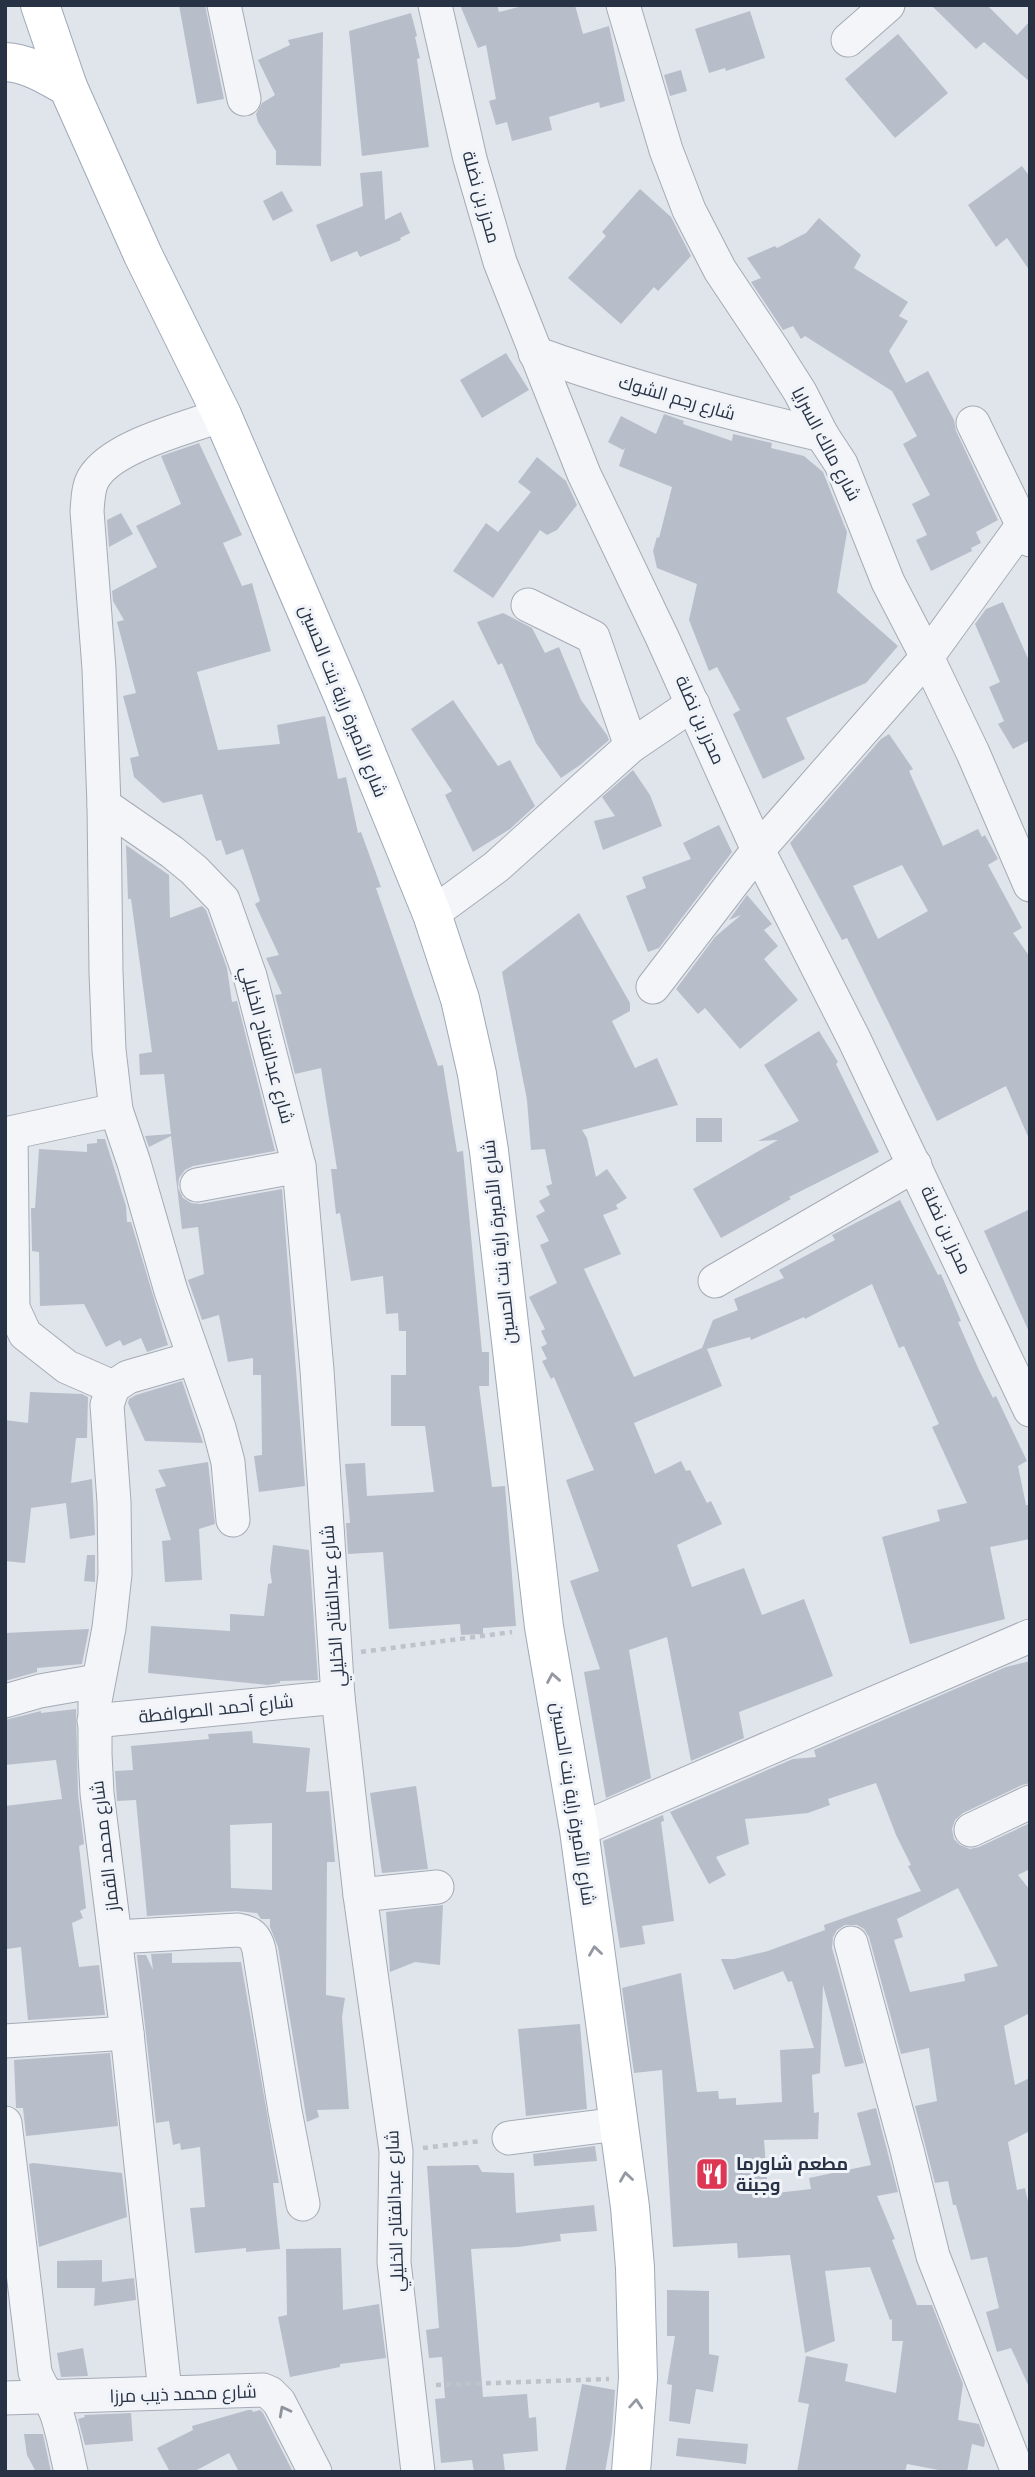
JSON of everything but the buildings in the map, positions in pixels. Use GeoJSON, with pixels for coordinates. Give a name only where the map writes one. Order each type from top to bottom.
{"type":"FeatureCollection","features":[{"type":"Feature","properties":{"kind":"main road","name":"شارع الأميرة راية بنت الحسين"},"geometry":{"type":"LineString","coordinates":[[40,5],[68,87],[143,255],[222,415],[343,696],[432,914],[460,999],[477,1074],[489,1151],[544,1628],[579,1830],[630,2207],[635,2268],[638,2378],[631,2472]]}},
{"type":"Feature","properties":{"kind":"main road"},"geometry":{"type":"LineString","coordinates":[[5,62],[16,62],[34,69],[68,87]]}},
{"type":"Feature","properties":{"kind":"street"},"geometry":{"type":"LineString","coordinates":[[224,5],[244,99]]}},
{"type":"Feature","properties":{"kind":"street","name":"محرز بن نضلة"},"geometry":{"type":"LineString","coordinates":[[435,5],[470,159],[500,262],[584,474],[693,704],[758,850],[854,1039],[1030,1410]]}},
{"type":"Feature","properties":{"kind":"street","name":"شارع مالك السرايا"},"geometry":{"type":"LineString","coordinates":[[623,5],[666,150],[689,210],[720,270],[800,392],[822,435],[841,464],[888,582],[973,753],[1030,885]]}},
{"type":"Feature","properties":{"kind":"street"},"geometry":{"type":"LineString","coordinates":[[848,40],[888,5]]}},
{"type":"Feature","properties":{"kind":"street","name":"شارع رجم الشوك"},"geometry":{"type":"LineString","coordinates":[[535,353],[716,411],[822,435]]}},
{"type":"Feature","properties":{"kind":"street"},"geometry":{"type":"LineString","coordinates":[[222,415],[125,450],[107,462],[93,478],[87,511],[100,669],[106,972],[109,1050],[116,1110],[171,1292],[223,1441],[233,1520]]}},
{"type":"Feature","properties":{"kind":"street"},"geometry":{"type":"LineString","coordinates":[[653,987],[758,850],[927,657],[1028,527],[973,424]]}},
{"type":"Feature","properties":{"kind":"street"},"geometry":{"type":"LineString","coordinates":[[528,605],[593,637],[631,746]]}},
{"type":"Feature","properties":{"kind":"street"},"geometry":{"type":"LineString","coordinates":[[432,914],[496,867],[631,746],[693,704]]}},
{"type":"Feature","properties":{"kind":"street","name":"شارع عبدالفتاح الخليلي"},"geometry":{"type":"LineString","coordinates":[[104,805],[172,852],[223,900],[250,976],[299,1166],[317,1370],[338,1697],[360,1895],[396,2151],[394,2262],[418,2472]]}},
{"type":"Feature","properties":{"kind":"street"},"geometry":{"type":"LineString","coordinates":[[116,1110],[8,1134],[13,1308],[25,1334],[61,1370],[113,1387],[128,1377],[194,1358]]}},
{"type":"Feature","properties":{"kind":"street"},"geometry":{"type":"LineString","coordinates":[[715,1281],[915,1165]]}},
{"type":"Feature","properties":{"kind":"street"},"geometry":{"type":"LineString","coordinates":[[197,1185],[299,1166]]}},
{"type":"Feature","properties":{"kind":"street","name":"شارع محمد القماز"},"geometry":{"type":"LineString","coordinates":[[113,1387],[107,1405],[114,1502],[115,1574],[109,1628],[97,1681],[94,1721],[97,1793],[127,2033],[165,2392]]}},
{"type":"Feature","properties":{"kind":"street"},"geometry":{"type":"LineString","coordinates":[[579,1830],[1030,1636]]}},
{"type":"Feature","properties":{"kind":"street"},"geometry":{"type":"LineString","coordinates":[[5,1701],[40,1691],[97,1681]]}},
{"type":"Feature","properties":{"kind":"street","name":"شارع أحمد الصوافطة"},"geometry":{"type":"LineString","coordinates":[[94,1721],[338,1697]]}},
{"type":"Feature","properties":{"kind":"street"},"geometry":{"type":"LineString","coordinates":[[971,1830],[1030,1802]]}},
{"type":"Feature","properties":{"kind":"street"},"geometry":{"type":"LineString","coordinates":[[360,1895],[437,1887]]}},
{"type":"Feature","properties":{"kind":"street"},"geometry":{"type":"LineString","coordinates":[[116,1937],[237,1930],[249,1933],[254,1938],[259,1950],[303,2204]]}},
{"type":"Feature","properties":{"kind":"street"},"geometry":{"type":"LineString","coordinates":[[851,1944],[933,2256],[1018,2472]]}},
{"type":"Feature","properties":{"kind":"street"},"geometry":{"type":"LineString","coordinates":[[5,2041],[127,2033]]}},
{"type":"Feature","properties":{"kind":"street"},"geometry":{"type":"LineString","coordinates":[[5,2123],[35,2372],[58,2419],[71,2472]]}},
{"type":"Feature","properties":{"kind":"street"},"geometry":{"type":"LineString","coordinates":[[509,2138],[618,2124]]}},
{"type":"Feature","properties":{"kind":"street","name":"شارع محمد ذيب مرزا"},"geometry":{"type":"LineString","coordinates":[[5,2398],[48,2399],[257,2390],[270,2393],[279,2402],[315,2472]]}},
{"type":"Feature","properties":{"kind":"path"},"geometry":{"type":"LineString","coordinates":[[337,1655],[544,1628]]}},
{"type":"Feature","properties":{"kind":"path"},"geometry":{"type":"LineString","coordinates":[[396,2151],[509,2138]]}},
{"type":"Feature","properties":{"kind":"path"},"geometry":{"type":"LineString","coordinates":[[407,2386],[638,2378]]}},
{"type":"Feature","properties":{"kind":"place","name":"مطعم شاورما وجبنة"},"geometry":{"type":"Point","coordinates":[712,2174]}}]}
